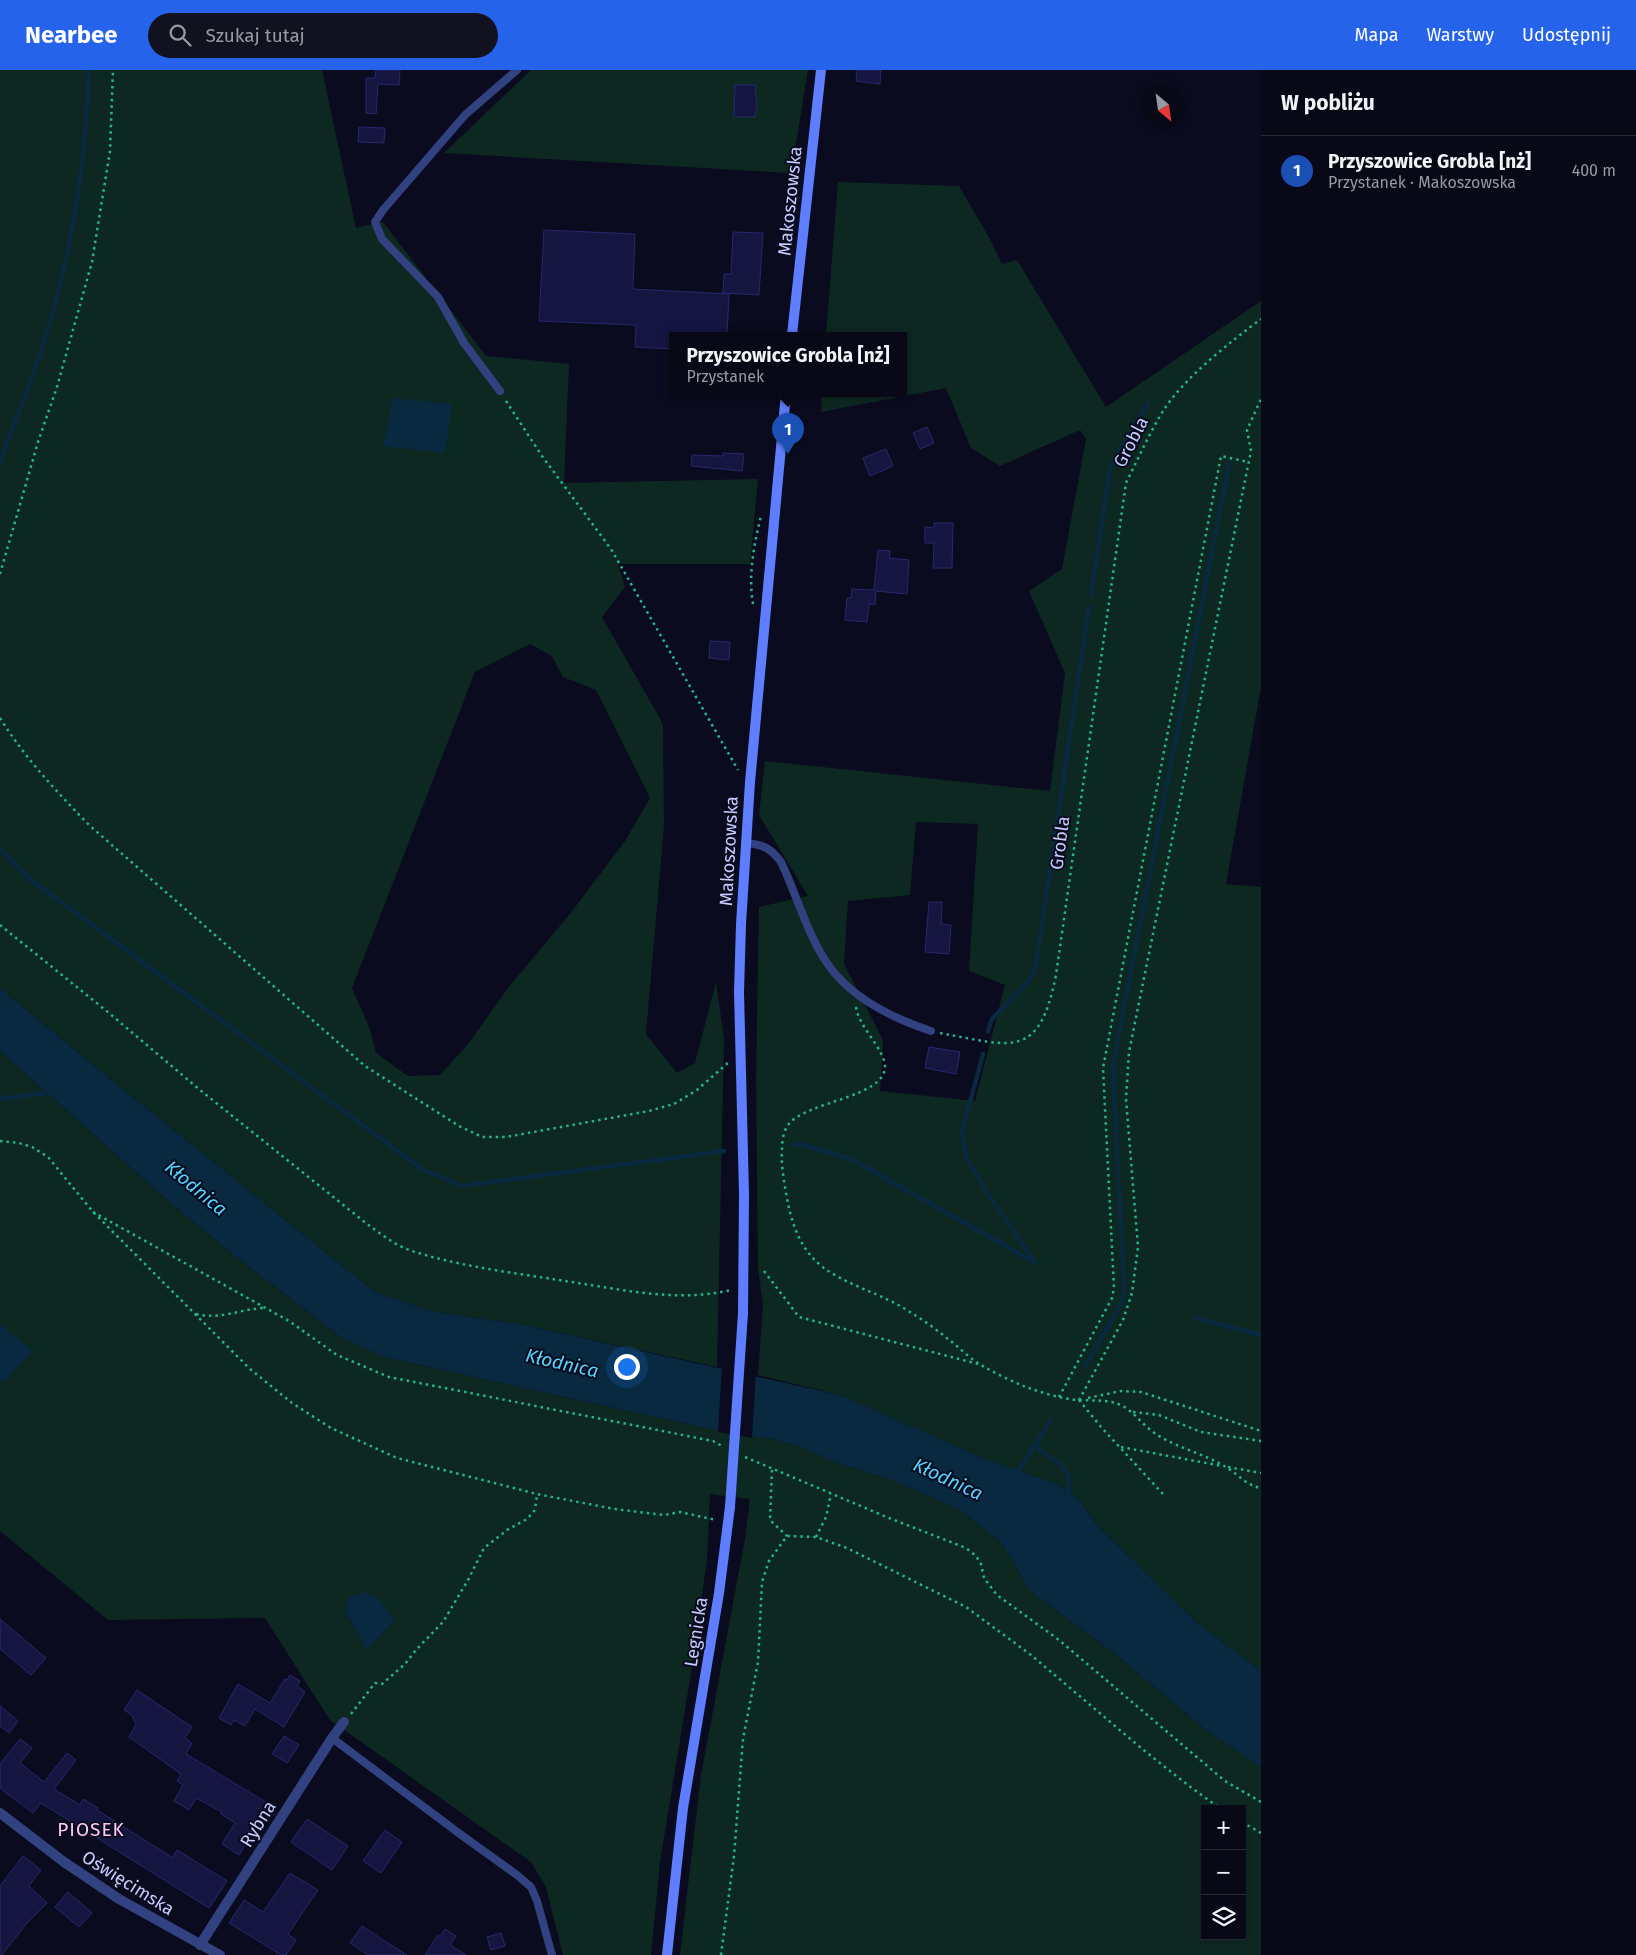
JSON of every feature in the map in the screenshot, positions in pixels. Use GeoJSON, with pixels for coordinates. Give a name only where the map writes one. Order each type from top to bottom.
{"type":"FeatureCollection","features":[{"type":"Feature","properties":{"kind":"main road","name":"Makoszowska"},"geometry":{"type":"LineString","coordinates":[[792,332],[821,70]]}},
{"type":"Feature","properties":{"kind":"main road","name":"Makoszowska"},"geometry":{"type":"LineString","coordinates":[[743,1313],[744,1194],[739,982],[745,843],[786,397]]}},
{"type":"Feature","properties":{"kind":"main road","name":"Legnicka"},"geometry":{"type":"LineString","coordinates":[[667,1955],[683,1808],[719,1593],[730,1507],[743,1313]]}},
{"type":"Feature","properties":{"kind":"street","name":"Rybna"},"geometry":{"type":"LineString","coordinates":[[200,1945],[344,1722]]}},
{"type":"Feature","properties":{"kind":"street","name":"Oświęcimska"},"geometry":{"type":"LineString","coordinates":[[0,1813],[64,1862],[100,1886],[148,1916],[220,1955]]}},
{"type":"Feature","properties":{"kind":"lane"},"geometry":{"type":"LineString","coordinates":[[500,391],[464,342],[438,297],[382,239],[374,222],[465,115],[517,70]]}},
{"type":"Feature","properties":{"kind":"lane"},"geometry":{"type":"LineString","coordinates":[[745,843],[767,847],[775,853],[791,883],[824,960],[840,980],[864,1000],[902,1022],[932,1032]]}},
{"type":"Feature","properties":{"kind":"lane"},"geometry":{"type":"LineString","coordinates":[[332,1738],[531,1887],[537,1901],[552,1955]]}},
{"type":"Feature","properties":{"kind":"path"},"geometry":{"type":"LineString","coordinates":[[0,574],[38,442],[57,387],[92,262],[110,151],[113,70]]}},
{"type":"Feature","properties":{"kind":"path","name":"Grobla"},"geometry":{"type":"LineString","coordinates":[[932,1032],[1015,1044],[1028,1039],[1038,1028],[1046,1013],[1052,998],[1056,975],[1126,483],[1163,411],[1177,392],[1230,342],[1261,319]]}},
{"type":"Feature","properties":{"kind":"path"},"geometry":{"type":"LineString","coordinates":[[500,391],[542,456],[611,549],[736,768],[750,782]]}},
{"type":"Feature","properties":{"kind":"path"},"geometry":{"type":"LineString","coordinates":[[1079,1400],[1123,1320],[1132,1293],[1138,1247],[1126,1099],[1129,1052],[1248,462],[1251,445],[1247,430],[1261,399]]}},
{"type":"Feature","properties":{"kind":"path"},"geometry":{"type":"LineString","coordinates":[[1059,1397],[1112,1298],[1114,1288],[1103,1068],[1221,456],[1248,462]]}},
{"type":"Feature","properties":{"kind":"path"},"geometry":{"type":"LineString","coordinates":[[750,588],[754,543]]}},
{"type":"Feature","properties":{"kind":"path"},"geometry":{"type":"LineString","coordinates":[[0,718],[15,742],[50,785],[89,824],[365,1066],[459,1126],[482,1137],[506,1137],[648,1111],[674,1104],[696,1090],[740,1053]]}},
{"type":"Feature","properties":{"kind":"path"},"geometry":{"type":"LineString","coordinates":[[0,925],[200,1090],[367,1224],[411,1251],[452,1261],[528,1275],[652,1294],[694,1296],[731,1290]]}},
{"type":"Feature","properties":{"kind":"path"},"geometry":{"type":"LineString","coordinates":[[853,990],[859,1018],[880,1052],[885,1067],[882,1077],[866,1090],[813,1109],[799,1116],[788,1125],[783,1135],[783,1171],[789,1213],[795,1232],[818,1263],[834,1275],[890,1300],[910,1312],[980,1365]]}},
{"type":"Feature","properties":{"kind":"path"},"geometry":{"type":"LineString","coordinates":[[0,1141],[19,1143],[32,1147],[48,1157],[93,1212],[250,1369],[292,1403],[331,1428],[397,1458],[537,1494],[614,1509],[664,1515],[680,1512],[716,1520]]}},
{"type":"Feature","properties":{"kind":"path"},"geometry":{"type":"LineString","coordinates":[[93,1212],[289,1322],[338,1355],[389,1377],[713,1441],[728,1449]]}},
{"type":"Feature","properties":{"kind":"path"},"geometry":{"type":"LineString","coordinates":[[764,1272],[799,1318],[980,1365],[1026,1387],[1059,1397],[1079,1400],[1097,1399],[1121,1405],[1154,1432],[1226,1467],[1245,1481],[1261,1488]]}},
{"type":"Feature","properties":{"kind":"path"},"geometry":{"type":"LineString","coordinates":[[194,1314],[228,1315],[247,1309],[264,1308]]}},
{"type":"Feature","properties":{"kind":"path"},"geometry":{"type":"LineString","coordinates":[[1079,1400],[1122,1391],[1141,1392],[1261,1431]]}},
{"type":"Feature","properties":{"kind":"path"},"geometry":{"type":"LineString","coordinates":[[1079,1400],[1101,1427],[1163,1494]]}},
{"type":"Feature","properties":{"kind":"path"},"geometry":{"type":"LineString","coordinates":[[1131,1412],[1159,1415],[1201,1432],[1261,1441]]}},
{"type":"Feature","properties":{"kind":"path"},"geometry":{"type":"LineString","coordinates":[[1121,1447],[1261,1473]]}},
{"type":"Feature","properties":{"kind":"path"},"geometry":{"type":"LineString","coordinates":[[744,1457],[966,1548],[976,1556],[981,1564],[984,1578],[997,1595],[1059,1640],[1225,1782],[1261,1802]]}},
{"type":"Feature","properties":{"kind":"path"},"geometry":{"type":"LineString","coordinates":[[772,1470],[770,1520],[787,1536],[816,1536],[881,1563],[966,1607],[1031,1655],[1141,1748],[1215,1805]]}},
{"type":"Feature","properties":{"kind":"path"},"geometry":{"type":"LineString","coordinates":[[344,1722],[375,1684],[382,1684],[399,1669],[444,1622],[484,1548],[507,1530],[527,1519],[535,1510],[537,1494]]}},
{"type":"Feature","properties":{"kind":"path"},"geometry":{"type":"LineString","coordinates":[[816,1536],[826,1517],[831,1494]]}},
{"type":"Feature","properties":{"kind":"path"},"geometry":{"type":"LineString","coordinates":[[721,1955],[734,1856],[743,1739],[758,1662],[762,1582],[769,1561],[779,1544],[787,1536]]}},
{"type":"Feature","properties":{"kind":"path"},"geometry":{"type":"LineString","coordinates":[[1246,1824],[1261,1833]]}},
{"type":"Feature","properties":{"kind":"green space"},"geometry":{"type":"Polygon","coordinates":[[[0,70],[322,70],[356,228],[383,222],[486,356],[569,364],[564,483],[758,479],[750,564],[618,564],[625,587],[602,617],[663,724],[664,826],[646,1034],[677,1073],[695,1063],[716,982],[724,1039],[717,1367],[524,1325],[431,1311],[375,1292],[0,988],[0,70]],[[530,644],[475,672],[352,988],[370,1029],[376,1053],[408,1076],[440,1075],[468,1044],[508,988],[570,914],[625,841],[650,798],[596,690],[563,677],[552,656],[530,644]]]}},
{"type":"Feature","properties":{"kind":"green space"},"geometry":{"type":"Polygon","coordinates":[[[531,70],[808,70],[791,173],[444,153],[531,70]]]}},
{"type":"Feature","properties":{"kind":"green space"},"geometry":{"type":"Polygon","coordinates":[[[838,182],[959,186],[989,237],[1002,264],[1017,260],[1106,407],[1261,301],[1261,687],[1226,884],[1261,887],[1261,1671],[1195,1621],[1097,1525],[1078,1498],[1057,1484],[983,1458],[840,1395],[758,1375],[763,1305],[758,1269],[756,1077],[759,907],[808,896],[759,815],[765,761],[1050,791],[1065,673],[1029,591],[1062,569],[1086,439],[1080,430],[1000,466],[971,448],[946,388],[907,395],[907,332],[826,332],[838,182]],[[916,822],[910,895],[848,901],[844,964],[883,1040],[880,1091],[975,1101],[1005,985],[969,971],[978,824],[916,822]]]}},
{"type":"Feature","properties":{"kind":"green space"},"geometry":{"type":"Polygon","coordinates":[[[822,397],[899,397],[821,412],[822,397]]]}},
{"type":"Feature","properties":{"kind":"green space"},"geometry":{"type":"Polygon","coordinates":[[[0,1051],[173,1205],[236,1257],[341,1337],[384,1357],[701,1427],[772,1439],[804,1448],[834,1462],[889,1479],[957,1508],[1002,1543],[1030,1591],[1115,1654],[1206,1730],[1261,1767],[1261,1955],[680,1955],[701,1775],[745,1539],[750,1499],[710,1494],[707,1560],[690,1679],[660,1862],[651,1955],[563,1955],[546,1887],[531,1862],[330,1720],[265,1618],[108,1620],[0,1531],[0,1382],[5,1381],[32,1351],[0,1324],[0,1051]],[[344,1610],[367,1650],[395,1620],[344,1610]]]}},
{"type":"Feature","properties":{"kind":"water"},"geometry":{"type":"Polygon","coordinates":[[[393,398],[452,404],[445,453],[383,446],[393,398]]]}},
{"type":"Feature","properties":{"kind":"water","name":"Kłodnica"},"geometry":{"type":"Polygon","coordinates":[[[0,988],[375,1292],[431,1311],[524,1325],[840,1395],[983,1458],[1057,1484],[1078,1498],[1097,1525],[1195,1621],[1261,1671],[1261,1767],[1206,1730],[1115,1654],[1030,1591],[1002,1543],[957,1508],[889,1479],[834,1462],[804,1448],[772,1439],[701,1427],[384,1357],[341,1337],[236,1257],[173,1205],[0,1051],[0,988]]]}},
{"type":"Feature","properties":{"kind":"water"},"geometry":{"type":"Polygon","coordinates":[[[0,1324],[33,1351],[5,1381],[0,1382],[0,1324]]]}},
{"type":"Feature","properties":{"kind":"water"},"geometry":{"type":"Polygon","coordinates":[[[365,1592],[380,1600],[395,1620],[367,1650],[344,1610],[349,1597],[365,1592]]]}},
{"type":"Feature","properties":{"kind":"pier"},"geometry":{"type":"Polygon","coordinates":[[[722,1365],[756,1372],[752,1438],[718,1432],[722,1365]]]}},
{"type":"Feature","properties":{"kind":"building"},"geometry":{"type":"Polygon","coordinates":[[[376,70],[400,70],[399,85],[378,84],[376,114],[366,113],[366,78],[375,78],[376,70]]]}},
{"type":"Feature","properties":{"kind":"building"},"geometry":{"type":"Polygon","coordinates":[[[857,70],[881,70],[880,84],[856,81],[857,70]]]}},
{"type":"Feature","properties":{"kind":"building"},"geometry":{"type":"Polygon","coordinates":[[[735,85],[755,85],[757,111],[755,111],[755,117],[734,117],[735,85]]]}},
{"type":"Feature","properties":{"kind":"building"},"geometry":{"type":"Polygon","coordinates":[[[359,127],[385,128],[384,143],[358,142],[359,127]]]}},
{"type":"Feature","properties":{"kind":"building"},"geometry":{"type":"Polygon","coordinates":[[[544,230],[635,234],[633,289],[729,294],[727,332],[669,332],[669,349],[635,347],[636,325],[539,321],[544,230]]]}},
{"type":"Feature","properties":{"kind":"building"},"geometry":{"type":"Polygon","coordinates":[[[733,232],[763,233],[759,295],[723,293],[724,274],[731,274],[733,232]]]}},
{"type":"Feature","properties":{"kind":"building"},"geometry":{"type":"Polygon","coordinates":[[[927,427],[934,443],[920,449],[913,433],[927,427]]]}},
{"type":"Feature","properties":{"kind":"building"},"geometry":{"type":"Polygon","coordinates":[[[886,449],[893,466],[870,476],[863,458],[886,449]]]}},
{"type":"Feature","properties":{"kind":"building"},"geometry":{"type":"Polygon","coordinates":[[[723,453],[744,454],[742,471],[691,466],[692,455],[723,456],[723,453]]]}},
{"type":"Feature","properties":{"kind":"building"},"geometry":{"type":"Polygon","coordinates":[[[934,523],[953,523],[952,568],[933,568],[934,543],[925,543],[925,527],[934,528],[934,523]]]}},
{"type":"Feature","properties":{"kind":"building"},"geometry":{"type":"Polygon","coordinates":[[[878,550],[890,551],[889,558],[909,560],[907,594],[876,591],[875,605],[869,604],[867,622],[845,620],[847,598],[851,598],[852,589],[874,590],[878,550]]]}},
{"type":"Feature","properties":{"kind":"building"},"geometry":{"type":"Polygon","coordinates":[[[710,641],[730,642],[729,660],[709,658],[710,641]]]}},
{"type":"Feature","properties":{"kind":"building"},"geometry":{"type":"Polygon","coordinates":[[[929,902],[942,902],[941,924],[951,925],[949,954],[925,952],[929,902]]]}},
{"type":"Feature","properties":{"kind":"building"},"geometry":{"type":"Polygon","coordinates":[[[929,1047],[960,1052],[956,1074],[925,1068],[929,1047]]]}},
{"type":"Feature","properties":{"kind":"building"},"geometry":{"type":"Polygon","coordinates":[[[0,1619],[46,1658],[31,1675],[0,1649],[0,1619]]]}},
{"type":"Feature","properties":{"kind":"building"},"geometry":{"type":"Polygon","coordinates":[[[290,1675],[300,1681],[297,1686],[305,1692],[284,1727],[255,1709],[245,1726],[234,1720],[231,1725],[219,1718],[238,1684],[270,1703],[285,1679],[287,1680],[290,1675]]]}},
{"type":"Feature","properties":{"kind":"building"},"geometry":{"type":"Polygon","coordinates":[[[137,1690],[192,1727],[185,1738],[192,1743],[186,1754],[269,1804],[239,1855],[222,1844],[235,1823],[221,1814],[222,1812],[196,1798],[189,1810],[174,1801],[183,1785],[177,1781],[181,1774],[129,1737],[136,1725],[132,1715],[124,1710],[137,1690]]]}},
{"type":"Feature","properties":{"kind":"building"},"geometry":{"type":"Polygon","coordinates":[[[0,1706],[18,1721],[9,1733],[0,1726],[0,1706]]]}},
{"type":"Feature","properties":{"kind":"building"},"geometry":{"type":"Polygon","coordinates":[[[284,1736],[299,1745],[287,1763],[272,1754],[284,1736]]]}},
{"type":"Feature","properties":{"kind":"building"},"geometry":{"type":"Polygon","coordinates":[[[20,1739],[32,1748],[20,1763],[44,1782],[67,1753],[76,1760],[54,1789],[80,1805],[83,1799],[98,1808],[97,1810],[173,1858],[177,1850],[227,1881],[209,1908],[41,1803],[33,1813],[0,1788],[0,1764],[20,1739]]]}},
{"type":"Feature","properties":{"kind":"building"},"geometry":{"type":"Polygon","coordinates":[[[307,1819],[348,1846],[332,1870],[291,1842],[307,1819]]]}},
{"type":"Feature","properties":{"kind":"building"},"geometry":{"type":"Polygon","coordinates":[[[385,1830],[402,1842],[381,1873],[363,1861],[385,1830]]]}},
{"type":"Feature","properties":{"kind":"building"},"geometry":{"type":"Polygon","coordinates":[[[23,1856],[41,1870],[29,1886],[47,1903],[0,1955],[0,1886],[23,1856]]]}},
{"type":"Feature","properties":{"kind":"building"},"geometry":{"type":"Polygon","coordinates":[[[290,1873],[318,1890],[288,1934],[296,1940],[286,1955],[281,1955],[229,1923],[244,1900],[263,1912],[290,1873]]]}},
{"type":"Feature","properties":{"kind":"building"},"geometry":{"type":"Polygon","coordinates":[[[68,1892],[92,1913],[79,1927],[55,1907],[68,1892]]]}},
{"type":"Feature","properties":{"kind":"building"},"geometry":{"type":"Polygon","coordinates":[[[362,1926],[407,1955],[368,1955],[350,1943],[362,1926]]]}},
{"type":"Feature","properties":{"kind":"building"},"geometry":{"type":"Polygon","coordinates":[[[445,1929],[456,1936],[450,1945],[466,1955],[425,1955],[438,1935],[440,1937],[445,1929]]]}},
{"type":"Feature","properties":{"kind":"building"},"geometry":{"type":"Polygon","coordinates":[[[501,1933],[505,1946],[491,1950],[487,1937],[501,1933]]]}},
{"type":"Feature","properties":{"kind":"waterway"},"geometry":{"type":"LineString","coordinates":[[0,462],[43,346],[65,265],[77,201],[85,136],[89,70]]}},
{"type":"Feature","properties":{"kind":"waterway"},"geometry":{"type":"LineString","coordinates":[[1091,595],[1110,468],[1148,403]]}},
{"type":"Feature","properties":{"kind":"waterway"},"geometry":{"type":"LineString","coordinates":[[1085,1366],[1123,1298],[1124,1284],[1113,1072],[1114,1059],[1229,464]]}},
{"type":"Feature","properties":{"kind":"waterway"},"geometry":{"type":"LineString","coordinates":[[988,1031],[992,1019],[1030,980],[1036,965],[1089,607]]}},
{"type":"Feature","properties":{"kind":"waterway"},"geometry":{"type":"LineString","coordinates":[[0,849],[26,876],[422,1169],[462,1186],[724,1151]]}},
{"type":"Feature","properties":{"kind":"waterway"},"geometry":{"type":"LineString","coordinates":[[983,1054],[962,1132],[966,1156],[987,1193],[1035,1262]]}},
{"type":"Feature","properties":{"kind":"waterway"},"geometry":{"type":"LineString","coordinates":[[0,1099],[53,1092]]}},
{"type":"Feature","properties":{"kind":"waterway"},"geometry":{"type":"LineString","coordinates":[[794,1145],[801,1144],[851,1159],[1036,1263]]}},
{"type":"Feature","properties":{"kind":"waterway"},"geometry":{"type":"LineString","coordinates":[[1195,1318],[1261,1335]]}},
{"type":"Feature","properties":{"kind":"waterway"},"geometry":{"type":"LineString","coordinates":[[1019,1470],[1051,1420]]}},
{"type":"Feature","properties":{"kind":"waterway"},"geometry":{"type":"LineString","coordinates":[[1038,1441],[1039,1449],[1060,1464],[1068,1475],[1069,1492]]}},
{"type":"Feature","properties":{"kind":"place","name":"Przyszowice Grobla [nż]"},"geometry":{"type":"Point","coordinates":[788,454]}},
{"type":"Feature","properties":{"kind":"district","name":"PIOSEK"},"geometry":{"type":"Point","coordinates":[91,1829]}}]}
